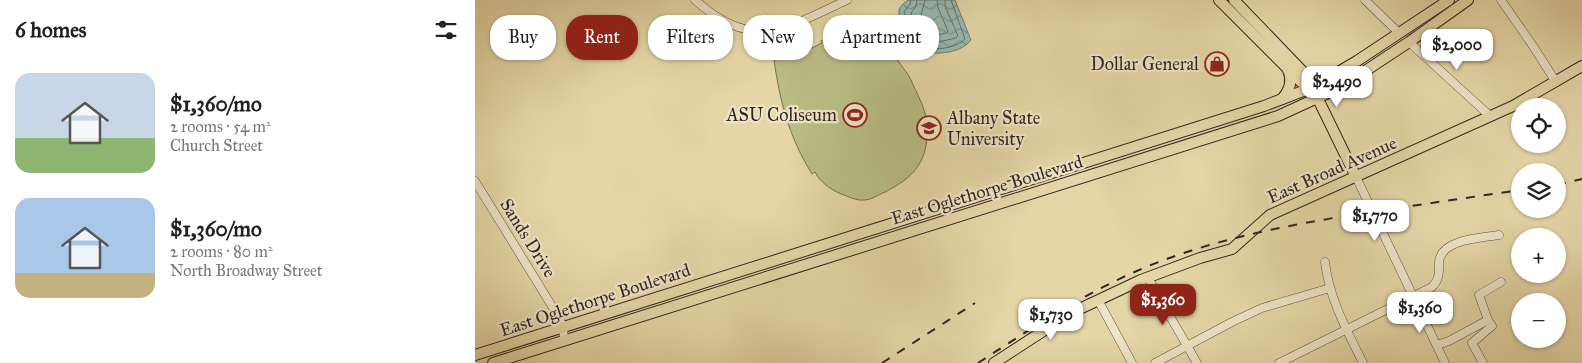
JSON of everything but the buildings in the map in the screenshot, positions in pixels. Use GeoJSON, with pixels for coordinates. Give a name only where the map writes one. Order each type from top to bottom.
{"type":"FeatureCollection","features":[{"type":"Feature","properties":{"kind":"main road"},"geometry":{"type":"LineString","coordinates":[[1219,0],[1287,69],[1301,82],[1311,88]]}},
{"type":"Feature","properties":{"kind":"main road"},"geometry":{"type":"LineString","coordinates":[[1234,0],[1307,76],[1311,88],[1356,177]]}},
{"type":"Feature","properties":{"kind":"main road"},"geometry":{"type":"LineString","coordinates":[[1409,42],[1412,32],[1450,0]]}},
{"type":"Feature","properties":{"kind":"main road","name":"East Oglethorpe Boulevard"},"geometry":{"type":"LineString","coordinates":[[475,355],[1282,100],[1311,88],[1450,0]]}},
{"type":"Feature","properties":{"kind":"main road","name":"East Oglethorpe Boulevard"},"geometry":{"type":"LineString","coordinates":[[493,363],[1262,121],[1318,99],[1348,83],[1468,0]]}},
{"type":"Feature","properties":{"kind":"main road","name":"East Broad Avenue"},"geometry":{"type":"LineString","coordinates":[[999,362],[1071,314],[1098,300],[1200,258],[1232,249],[1270,215],[1513,106],[1582,66]]}},
{"type":"Feature","properties":{"kind":"main road"},"geometry":{"type":"LineString","coordinates":[[1282,100],[1291,85],[1287,69]]}},
{"type":"Feature","properties":{"kind":"street"},"geometry":{"type":"LineString","coordinates":[[695,0],[720,20],[737,28],[759,31],[777,30],[793,26],[847,0]]}},
{"type":"Feature","properties":{"kind":"street"},"geometry":{"type":"LineString","coordinates":[[1365,0],[1399,33]]}},
{"type":"Feature","properties":{"kind":"street"},"geometry":{"type":"LineString","coordinates":[[1501,0],[1556,82]]}},
{"type":"Feature","properties":{"kind":"street"},"geometry":{"type":"LineString","coordinates":[[1409,42],[1490,116]]}},
{"type":"Feature","properties":{"kind":"street"},"geometry":{"type":"LineString","coordinates":[[1356,177],[1445,363]]}},
{"type":"Feature","properties":{"kind":"street","name":"Sands Drive"},"geometry":{"type":"LineString","coordinates":[[475,181],[558,316],[563,327],[564,340]]}},
{"type":"Feature","properties":{"kind":"street"},"geometry":{"type":"LineString","coordinates":[[1279,363],[1414,296],[1436,283],[1439,279],[1441,254],[1450,245],[1499,234]]}},
{"type":"Feature","properties":{"kind":"street"},"geometry":{"type":"LineString","coordinates":[[1325,262],[1330,288],[1363,363]]}},
{"type":"Feature","properties":{"kind":"street"},"geometry":{"type":"LineString","coordinates":[[1148,278],[1197,363]]}},
{"type":"Feature","properties":{"kind":"street"},"geometry":{"type":"LineString","coordinates":[[1483,363],[1472,343],[1493,326],[1488,320],[1479,295],[1501,282]]}},
{"type":"Feature","properties":{"kind":"street"},"geometry":{"type":"LineString","coordinates":[[1155,363],[1262,308],[1330,288]]}},
{"type":"Feature","properties":{"kind":"street"},"geometry":{"type":"LineString","coordinates":[[1098,300],[1132,363]]}},
{"type":"Feature","properties":{"kind":"street"},"geometry":{"type":"LineString","coordinates":[[1437,345],[1449,341],[1488,320]]}},
{"type":"Feature","properties":{"kind":"green space","name":"ASU Coliseum"},"geometry":{"type":"Polygon","coordinates":[[[823,40],[823,60],[898,60],[909,76],[922,104],[931,132],[927,133],[921,162],[910,176],[903,182],[869,199],[861,200],[837,192],[823,182],[815,172],[812,174],[791,133],[779,90],[774,60],[813,60],[813,48],[822,43],[821,41],[823,40]]]}},
{"type":"Feature","properties":{"kind":"water"},"geometry":{"type":"Polygon","coordinates":[[[908,0],[955,0],[971,40],[957,50],[939,53],[939,15],[899,15],[899,9],[908,0]]]}},
{"type":"Feature","properties":{"kind":"railway"},"geometry":{"type":"LineString","coordinates":[[1566,183],[1582,179]]}},
{"type":"Feature","properties":{"kind":"railway"},"geometry":{"type":"LineString","coordinates":[[978,363],[1060,311],[1102,288],[1174,256],[1260,232],[1377,211],[1511,191]]}},
{"type":"Feature","properties":{"kind":"railway"},"geometry":{"type":"LineString","coordinates":[[882,363],[975,303]]}},
{"type":"Feature","properties":{"kind":"place","name":"Dollar General"},"geometry":{"type":"Point","coordinates":[1217,64]}},
{"type":"Feature","properties":{"kind":"place","name":"ASU Coliseum"},"geometry":{"type":"Point","coordinates":[855,115]}},
{"type":"Feature","properties":{"kind":"place","name":"Albany State University"},"geometry":{"type":"Point","coordinates":[929,128]}}]}
